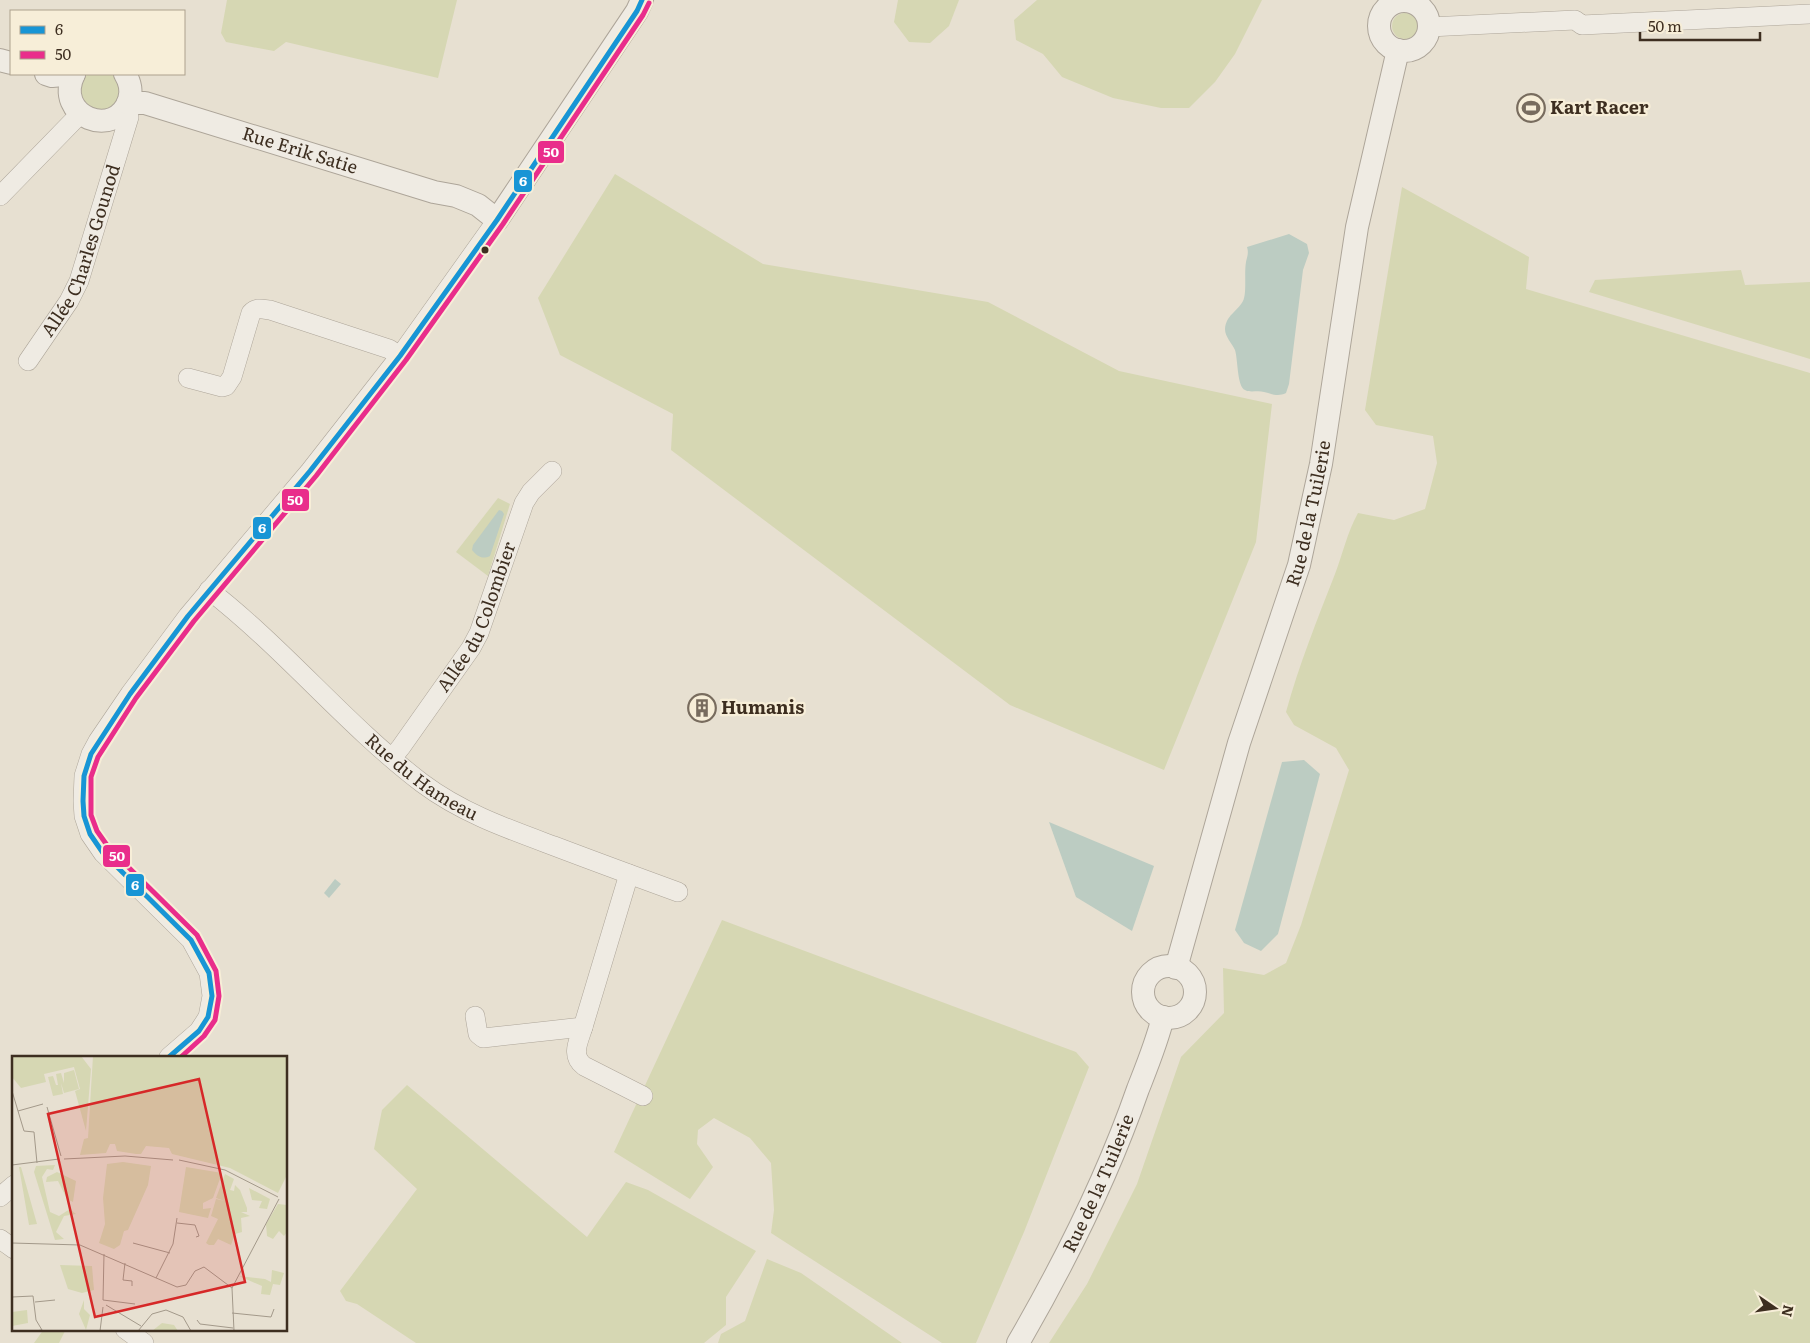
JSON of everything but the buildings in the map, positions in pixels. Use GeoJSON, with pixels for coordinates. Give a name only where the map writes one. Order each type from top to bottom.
{"type":"FeatureCollection","features":[{"type":"Feature","properties":{"kind":"street"},"geometry":{"type":"LineString","coordinates":[[170,1056],[199,1031],[208,1017],[212,996],[209,972],[191,940],[97,845],[90,834],[84,816],[84,776],[91,754],[133,690],[209,590],[310,471],[400,356],[503,211],[603,62],[642,0]]}},
{"type":"Feature","properties":{"kind":"street"},"geometry":{"type":"LineString","coordinates":[[1403,0],[1419,5],[1428,18],[1430,26],[1425,41],[1420,46],[1413,50],[1398,50],[1386,44],[1379,24],[1381,17],[1390,5],[1403,0]]}},
{"type":"Feature","properties":{"kind":"street"},"geometry":{"type":"LineString","coordinates":[[1575,20],[1581,14],[1810,3]]}},
{"type":"Feature","properties":{"kind":"street"},"geometry":{"type":"LineString","coordinates":[[1430,26],[1575,20],[1582,25],[1810,14]]}},
{"type":"Feature","properties":{"kind":"street","name":"Rue de la Tuilerie"},"geometry":{"type":"LineString","coordinates":[[1176,968],[1240,743],[1298,565],[1321,464],[1357,227],[1398,50]]}},
{"type":"Feature","properties":{"kind":"street"},"geometry":{"type":"LineString","coordinates":[[63,77],[72,102],[80,114],[88,119],[106,120],[121,112],[131,95]]}},
{"type":"Feature","properties":{"kind":"street","name":"Rue Erik Satie"},"geometry":{"type":"LineString","coordinates":[[131,95],[434,192],[456,196],[463,193],[498,196],[503,211]]}},
{"type":"Feature","properties":{"kind":"street","name":"Allée Charles Gounod"},"geometry":{"type":"LineString","coordinates":[[28,361],[69,302],[79,281],[129,117],[131,95]]}},
{"type":"Feature","properties":{"kind":"street"},"geometry":{"type":"LineString","coordinates":[[0,196],[80,114]]}},
{"type":"Feature","properties":{"kind":"street"},"geometry":{"type":"LineString","coordinates":[[106,120],[122,136]]}},
{"type":"Feature","properties":{"kind":"street"},"geometry":{"type":"LineString","coordinates":[[188,378],[222,387],[226,386],[232,377],[251,314],[254,310],[260,308],[389,349],[400,356]]}},
{"type":"Feature","properties":{"kind":"street","name":"Allée du Colombier"},"geometry":{"type":"LineString","coordinates":[[392,758],[402,748],[471,648],[482,623],[524,503],[531,492],[552,471]]}},
{"type":"Feature","properties":{"kind":"street","name":"Rue du Hameau"},"geometry":{"type":"LineString","coordinates":[[209,590],[307,677],[352,722],[423,783],[474,815],[678,892]]}},
{"type":"Feature","properties":{"kind":"street"},"geometry":{"type":"LineString","coordinates":[[629,874],[576,1053],[578,1061],[584,1066],[643,1096]]}},
{"type":"Feature","properties":{"kind":"street"},"geometry":{"type":"LineString","coordinates":[[1169,966],[1184,971],[1190,976],[1195,991],[1194,999],[1186,1013],[1170,1018],[1162,1017],[1150,1010],[1144,996],[1144,989],[1146,982],[1155,971],[1169,966]]}},
{"type":"Feature","properties":{"kind":"street"},"geometry":{"type":"LineString","coordinates":[[475,1016],[478,1034],[483,1038],[583,1027]]}},
{"type":"Feature","properties":{"kind":"street","name":"Rue de la Tuilerie"},"geometry":{"type":"LineString","coordinates":[[1018,1343],[1055,1280],[1104,1178],[1127,1121],[1162,1017]]}},
{"type":"Feature","properties":{"kind":"street"},"geometry":{"type":"LineString","coordinates":[[0,1197],[12,1187]]}},
{"type":"Feature","properties":{"kind":"street"},"geometry":{"type":"LineString","coordinates":[[0,1239],[12,1248]]}},
{"type":"Feature","properties":{"kind":"street"},"geometry":{"type":"LineString","coordinates":[[126,1330],[144,1343]]}},
{"type":"Feature","properties":{"kind":"green space"},"geometry":{"type":"Polygon","coordinates":[[[227,0],[457,0],[438,78],[286,42],[274,51],[226,42],[221,33],[227,0]]]}},
{"type":"Feature","properties":{"kind":"green space"},"geometry":{"type":"Polygon","coordinates":[[[898,0],[959,0],[949,26],[930,43],[909,42],[894,22],[898,0]]]}},
{"type":"Feature","properties":{"kind":"green space"},"geometry":{"type":"Polygon","coordinates":[[[1037,0],[1262,0],[1235,54],[1215,82],[1189,108],[1161,108],[1113,98],[1062,77],[1043,54],[1016,40],[1014,20],[1037,0]]]}},
{"type":"Feature","properties":{"kind":"green space"},"geometry":{"type":"Polygon","coordinates":[[[1405,13],[1414,17],[1418,26],[1414,35],[1405,39],[1396,35],[1392,26],[1396,17],[1405,13]]]}},
{"type":"Feature","properties":{"kind":"green space"},"geometry":{"type":"Polygon","coordinates":[[[84,75],[113,75],[118,85],[118,97],[116,102],[107,109],[94,109],[84,105],[79,85],[84,75]]]}},
{"type":"Feature","properties":{"kind":"green space"},"geometry":{"type":"Polygon","coordinates":[[[615,174],[763,264],[988,302],[1119,371],[1272,404],[1256,542],[1164,770],[1010,705],[671,450],[673,414],[560,355],[538,298],[615,174]]]}},
{"type":"Feature","properties":{"kind":"green space"},"geometry":{"type":"Polygon","coordinates":[[[1402,187],[1529,257],[1526,289],[1810,373],[1810,1343],[1049,1343],[1087,1284],[1137,1184],[1181,1057],[1224,1013],[1223,968],[1264,975],[1286,963],[1301,925],[1349,770],[1336,748],[1294,725],[1286,712],[1309,643],[1358,513],[1394,520],[1425,509],[1437,463],[1433,436],[1376,425],[1365,410],[1402,187]]]}},
{"type":"Feature","properties":{"kind":"green space"},"geometry":{"type":"Polygon","coordinates":[[[1741,270],[1745,285],[1810,282],[1810,359],[1589,292],[1595,280],[1741,270]]]}},
{"type":"Feature","properties":{"kind":"green space"},"geometry":{"type":"Polygon","coordinates":[[[498,498],[510,504],[488,576],[456,552],[498,498]]]}},
{"type":"Feature","properties":{"kind":"green space"},"geometry":{"type":"Polygon","coordinates":[[[722,920],[1076,1052],[1089,1067],[1024,1232],[976,1343],[942,1343],[771,1233],[774,1210],[771,1163],[750,1138],[714,1118],[698,1130],[697,1144],[713,1167],[690,1199],[614,1152],[722,920]]]}},
{"type":"Feature","properties":{"kind":"green space"},"geometry":{"type":"Polygon","coordinates":[[[407,1085],[587,1237],[626,1182],[648,1190],[756,1251],[726,1297],[726,1325],[704,1343],[416,1343],[357,1304],[346,1301],[340,1291],[417,1189],[374,1149],[382,1110],[407,1085]]]}},
{"type":"Feature","properties":{"kind":"green space"},"geometry":{"type":"Polygon","coordinates":[[[767,1259],[801,1273],[902,1343],[718,1343],[721,1334],[745,1321],[767,1259]]]}},
{"type":"Feature","properties":{"kind":"green space"},"geometry":{"type":"Polygon","coordinates":[[[43,1330],[66,1330],[59,1343],[34,1343],[43,1330]]]}},
{"type":"Feature","properties":{"kind":"shaded area"},"geometry":{"type":"Polygon","coordinates":[[[1289,234],[1307,244],[1309,253],[1303,270],[1289,384],[1286,393],[1280,395],[1262,391],[1247,391],[1240,384],[1235,350],[1226,335],[1227,320],[1243,301],[1247,247],[1289,234]]]}},
{"type":"Feature","properties":{"kind":"shaded area"},"geometry":{"type":"Polygon","coordinates":[[[499,510],[504,514],[490,556],[480,557],[472,550],[473,545],[499,510]]]}},
{"type":"Feature","properties":{"kind":"shaded area"},"geometry":{"type":"Polygon","coordinates":[[[1304,760],[1320,774],[1278,934],[1261,951],[1244,943],[1235,930],[1282,762],[1304,760]]]}},
{"type":"Feature","properties":{"kind":"shaded area"},"geometry":{"type":"Polygon","coordinates":[[[1049,822],[1154,866],[1132,931],[1076,897],[1049,822]]]}},
{"type":"Feature","properties":{"kind":"shaded area"},"geometry":{"type":"Polygon","coordinates":[[[335,879],[341,884],[329,898],[324,893],[335,879]]]}},
{"type":"Feature","properties":{"kind":"transit line","name":"6"},"geometry":{"type":"LineString","coordinates":[[170,1056],[199,1031],[208,1017],[212,996],[209,973],[191,940],[103,853],[90,834],[84,816],[83,801],[84,776],[91,754],[130,694],[188,616],[310,471],[400,356],[497,220],[637,11],[642,0]]}},
{"type":"Feature","properties":{"kind":"transit line","name":"50"},"geometry":{"type":"LineString","coordinates":[[182,1056],[204,1036],[215,1020],[219,996],[216,971],[197,935],[109,848],[97,831],[91,815],[91,777],[98,757],[136,698],[194,621],[316,476],[406,360],[503,224],[643,15],[649,3]]}},
{"type":"Feature","properties":{"kind":"place","name":"Kart Racer"},"geometry":{"type":"Point","coordinates":[1531,108]}},
{"type":"Feature","properties":{"kind":"place","name":"Humanis"},"geometry":{"type":"Point","coordinates":[702,708]}}]}
